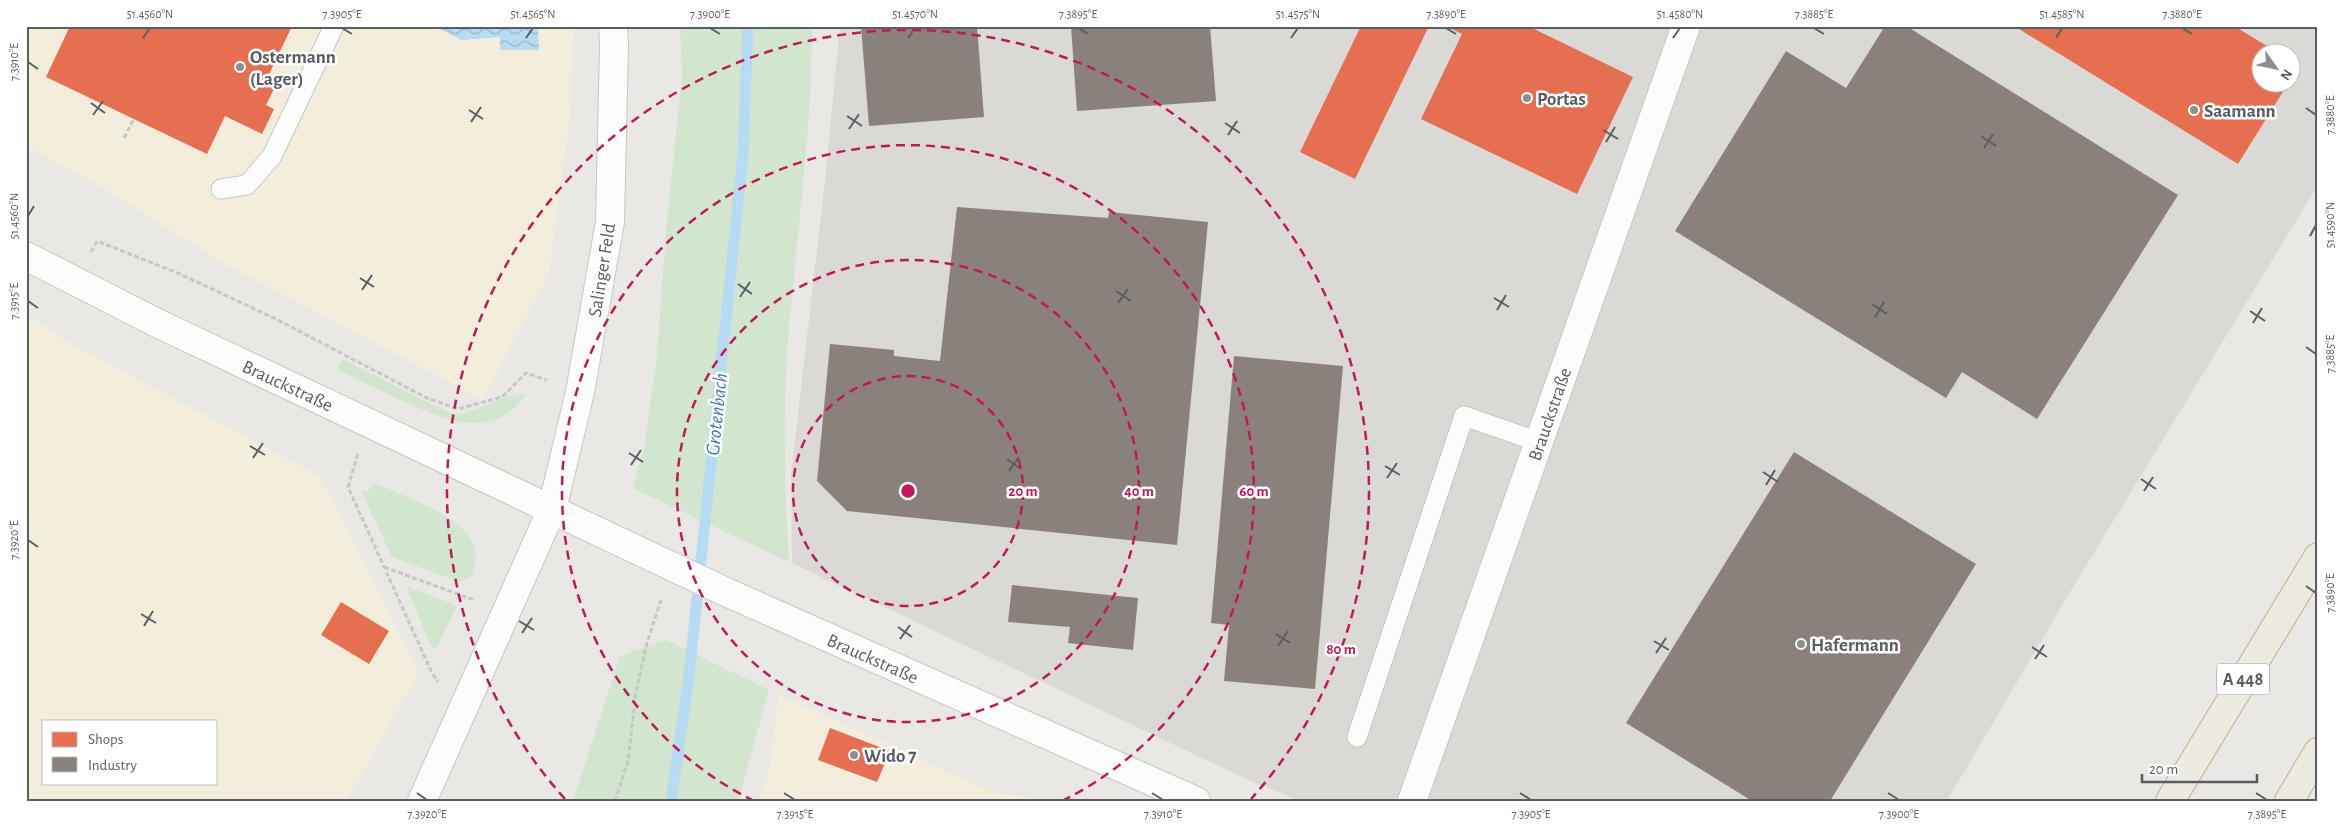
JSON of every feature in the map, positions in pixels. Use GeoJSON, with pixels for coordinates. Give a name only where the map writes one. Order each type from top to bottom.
{"type":"FeatureCollection","features":[{"type":"Feature","properties":{"kind":"highway","name":"A 448"},"geometry":{"type":"LineString","coordinates":[[2170,801],[2318,557]]}},
{"type":"Feature","properties":{"kind":"highway"},"geometry":{"type":"LineString","coordinates":[[2289,801],[2318,752]]}},
{"type":"Feature","properties":{"kind":"street","name":"Salinger Feld"},"geometry":{"type":"LineString","coordinates":[[552,509],[580,392],[610,222],[613,26]]}},
{"type":"Feature","properties":{"kind":"street","name":"Brauckstraße"},"geometry":{"type":"LineString","coordinates":[[1412,801],[1686,26]]}},
{"type":"Feature","properties":{"kind":"street","name":"Brauckstraße"},"geometry":{"type":"LineString","coordinates":[[26,256],[157,323],[726,592],[1184,798]]}},
{"type":"Feature","properties":{"kind":"street"},"geometry":{"type":"LineString","coordinates":[[422,801],[552,509]]}},
{"type":"Feature","properties":{"kind":"lane"},"geometry":{"type":"LineString","coordinates":[[221,189],[246,185],[272,156],[334,26]]}},
{"type":"Feature","properties":{"kind":"lane"},"geometry":{"type":"LineString","coordinates":[[1357,738],[1464,416],[1539,442]]}},
{"type":"Feature","properties":{"kind":"path"},"geometry":{"type":"LineString","coordinates":[[124,138],[134,119]]}},
{"type":"Feature","properties":{"kind":"path"},"geometry":{"type":"LineString","coordinates":[[77,282],[96,241],[180,274],[276,319],[427,398],[458,409],[502,397],[526,373],[580,392]]}},
{"type":"Feature","properties":{"kind":"path"},"geometry":{"type":"LineString","coordinates":[[367,422],[348,487],[432,673],[461,714]]}},
{"type":"Feature","properties":{"kind":"path"},"geometry":{"type":"LineString","coordinates":[[616,801],[628,761],[636,692],[647,643],[673,566]]}},
{"type":"Feature","properties":{"kind":"path"},"geometry":{"type":"LineString","coordinates":[[383,567],[468,598],[508,609]]}},
{"type":"Feature","properties":{"kind":"shaded area"},"geometry":{"type":"Polygon","coordinates":[[[26,26],[574,26],[570,115],[549,274],[483,400],[221,262],[93,182],[26,146],[26,26]]]}},
{"type":"Feature","properties":{"kind":"shaded area"},"geometry":{"type":"Polygon","coordinates":[[[840,26],[2318,26],[2318,185],[2064,602],[1947,801],[1301,801],[1248,780],[792,563],[791,475],[825,181],[840,26]]]}},
{"type":"Feature","properties":{"kind":"shaded area"},"geometry":{"type":"Polygon","coordinates":[[[26,313],[64,340],[320,476],[419,673],[347,801],[26,801],[26,313]]]}},
{"type":"Feature","properties":{"kind":"shaded area"},"geometry":{"type":"Polygon","coordinates":[[[779,694],[991,792],[1053,801],[758,801],[768,776],[779,694]]]}},
{"type":"Feature","properties":{"kind":"green space"},"geometry":{"type":"Polygon","coordinates":[[[680,26],[812,26],[806,149],[787,354],[785,458],[789,562],[633,488],[645,444],[657,354],[667,220],[682,75],[680,26]]]}},
{"type":"Feature","properties":{"kind":"green space"},"geometry":{"type":"Polygon","coordinates":[[[342,359],[451,414],[463,414],[507,397],[526,394],[513,409],[498,419],[482,423],[449,419],[399,399],[337,369],[342,359]]]}},
{"type":"Feature","properties":{"kind":"green space"},"geometry":{"type":"Polygon","coordinates":[[[375,483],[432,509],[460,527],[470,538],[475,549],[472,576],[460,582],[392,557],[361,491],[368,491],[375,483]]]}},
{"type":"Feature","properties":{"kind":"green space"},"geometry":{"type":"Polygon","coordinates":[[[406,586],[457,606],[436,649],[431,646],[406,586]]]}},
{"type":"Feature","properties":{"kind":"green space"},"geometry":{"type":"Polygon","coordinates":[[[666,640],[769,690],[738,801],[573,801],[620,656],[666,640]]]}},
{"type":"Feature","properties":{"kind":"water"},"geometry":{"type":"Polygon","coordinates":[[[435,26],[538,26],[539,50],[500,50],[500,37],[461,40],[435,26]]]}},
{"type":"Feature","properties":{"kind":"building: Shops"},"geometry":{"type":"Polygon","coordinates":[[[70,26],[292,26],[265,83],[275,87],[266,105],[274,109],[262,134],[225,116],[207,154],[46,77],[70,26]]]}},
{"type":"Feature","properties":{"kind":"building: Shops"},"geometry":{"type":"Polygon","coordinates":[[[1361,26],[1429,26],[1355,179],[1300,152],[1361,26]]]}},
{"type":"Feature","properties":{"kind":"building: Shops","name":"Portas"},"geometry":{"type":"Polygon","coordinates":[[[1446,26],[1528,26],[1633,77],[1577,194],[1421,119],[1462,34],[1446,26]]]}},
{"type":"Feature","properties":{"kind":"building: Shops","name":"Saamann"},"geometry":{"type":"Polygon","coordinates":[[[2014,26],[2234,26],[2260,42],[2252,42],[2252,92],[2283,92],[2238,164],[2014,26]]]}},
{"type":"Feature","properties":{"kind":"building: Shops"},"geometry":{"type":"Polygon","coordinates":[[[341,602],[389,631],[369,664],[321,635],[341,602]]]}},
{"type":"Feature","properties":{"kind":"building: Shops","name":"Wido 7"},"geometry":{"type":"Polygon","coordinates":[[[830,728],[890,751],[877,782],[818,760],[830,728]]]}},
{"type":"Feature","properties":{"kind":"building: Industry"},"geometry":{"type":"Polygon","coordinates":[[[861,26],[977,26],[984,117],[869,126],[861,26]]]}},
{"type":"Feature","properties":{"kind":"building: Industry"},"geometry":{"type":"Polygon","coordinates":[[[1071,26],[1210,26],[1216,101],[1077,111],[1071,26]]]}},
{"type":"Feature","properties":{"kind":"building: Industry"},"geometry":{"type":"Polygon","coordinates":[[[1885,26],[1906,26],[2178,195],[2037,419],[1962,372],[1946,398],[1675,231],[1786,51],[1846,88],[1885,26]]]}},
{"type":"Feature","properties":{"kind":"building: Industry"},"geometry":{"type":"Polygon","coordinates":[[[957,207],[1108,218],[1109,212],[1208,222],[1177,545],[847,511],[817,481],[830,344],[894,350],[894,356],[940,361],[957,207]]]}},
{"type":"Feature","properties":{"kind":"building: Industry"},"geometry":{"type":"Polygon","coordinates":[[[1234,356],[1343,366],[1315,689],[1224,681],[1229,625],[1211,623],[1234,356]]]}},
{"type":"Feature","properties":{"kind":"building: Industry","name":"Hafermann"},"geometry":{"type":"Polygon","coordinates":[[[1794,452],[1976,564],[1830,801],[1752,801],[1626,723],[1794,452]]]}},
{"type":"Feature","properties":{"kind":"building: Industry"},"geometry":{"type":"Polygon","coordinates":[[[1012,585],[1138,598],[1133,650],[1068,643],[1070,627],[1008,622],[1012,585]]]}},
{"type":"Feature","properties":{"kind":"waterway","name":"Grotenbach"},"geometry":{"type":"LineString","coordinates":[[671,801],[689,676],[743,154],[748,26]]}},
{"type":"Feature","properties":{"kind":"place","name":"Ostermann (Lager)"},"geometry":{"type":"Point","coordinates":[240,67]}},
{"type":"Feature","properties":{"kind":"place","name":"Portas"},"geometry":{"type":"Point","coordinates":[1527,98]}},
{"type":"Feature","properties":{"kind":"place","name":"Saamann"},"geometry":{"type":"Point","coordinates":[2194,110]}},
{"type":"Feature","properties":{"kind":"place","name":"Hafermann"},"geometry":{"type":"Point","coordinates":[1801,644]}},
{"type":"Feature","properties":{"kind":"place","name":"Wido 7"},"geometry":{"type":"Point","coordinates":[854,755]}}]}
